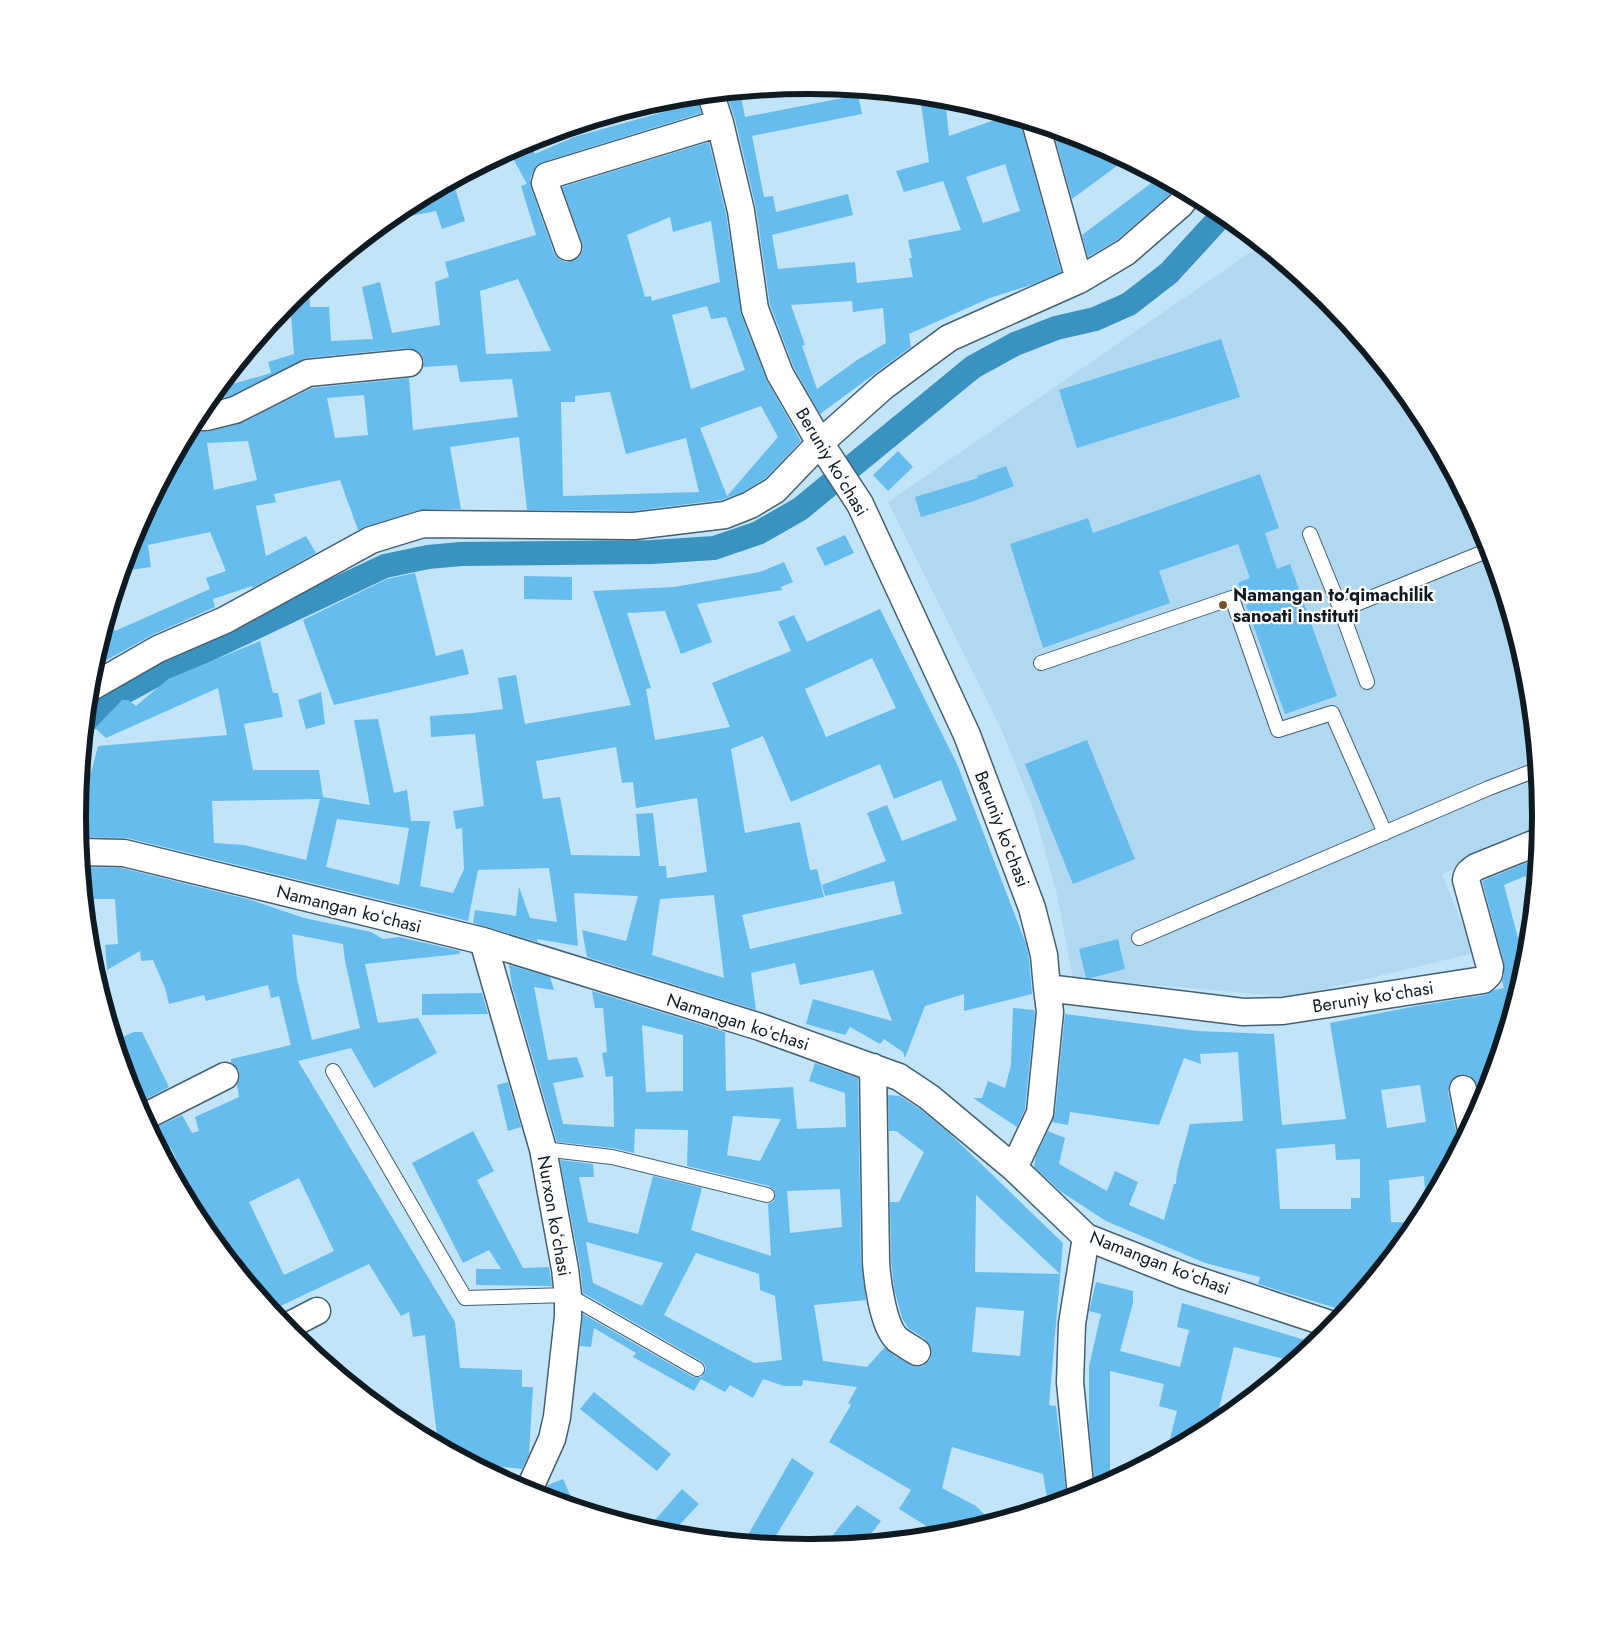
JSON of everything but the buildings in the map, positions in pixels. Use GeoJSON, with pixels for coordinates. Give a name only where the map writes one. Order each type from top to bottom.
{"type":"FeatureCollection","features":[{"type":"Feature","properties":{"kind":"street","name":"Beruniy koʻchasi"},"geometry":{"type":"LineString","coordinates":[[713,100],[741,211],[755,309],[780,374],[826,452],[860,504],[967,735],[1032,908],[1044,955],[1047,988],[1243,1012],[1264,1012],[1283,1011],[1482,980],[1489,974],[1490,967],[1466,875],[1476,867],[1531,845]]}},
{"type":"Feature","properties":{"kind":"street"},"geometry":{"type":"LineString","coordinates":[[568,247],[545,183],[547,176],[720,123]]}},
{"type":"Feature","properties":{"kind":"street"},"geometry":{"type":"LineString","coordinates":[[1038,131],[1079,280]]}},
{"type":"Feature","properties":{"kind":"street"},"geometry":{"type":"LineString","coordinates":[[99,683],[158,648],[224,620],[371,540],[423,524],[634,526],[725,515],[750,505],[775,490],[826,452],[884,386],[949,338],[1079,280],[1126,252],[1184,200]]}},
{"type":"Feature","properties":{"kind":"street"},"geometry":{"type":"LineString","coordinates":[[207,417],[235,410],[308,373],[409,364]]}},
{"type":"Feature","properties":{"kind":"street","name":"Namangan koʻchasi"},"geometry":{"type":"LineString","coordinates":[[88,852],[124,853],[483,941],[760,1027],[899,1077],[929,1098],[1014,1168],[1086,1237],[1320,1328]]}},
{"type":"Feature","properties":{"kind":"street","name":"Nurxon koʻchasi"},"geometry":{"type":"LineString","coordinates":[[483,941],[543,1149],[568,1295],[568,1317],[557,1416],[552,1439],[532,1484]]}},
{"type":"Feature","properties":{"kind":"street"},"geometry":{"type":"LineString","coordinates":[[1014,1168],[1040,1113],[1050,1012],[1047,988]]}},
{"type":"Feature","properties":{"kind":"street"},"geometry":{"type":"LineString","coordinates":[[873,1067],[878,1288],[896,1338],[917,1352]]}},
{"type":"Feature","properties":{"kind":"street"},"geometry":{"type":"LineString","coordinates":[[151,1114],[226,1076]]}},
{"type":"Feature","properties":{"kind":"street"},"geometry":{"type":"LineString","coordinates":[[1463,1089],[1468,1113]]}},
{"type":"Feature","properties":{"kind":"street"},"geometry":{"type":"LineString","coordinates":[[1080,1486],[1070,1382],[1072,1324],[1086,1237]]}},
{"type":"Feature","properties":{"kind":"street"},"geometry":{"type":"LineString","coordinates":[[294,1323],[317,1312]]}},
{"type":"Feature","properties":{"kind":"lane"},"geometry":{"type":"LineString","coordinates":[[1310,534],[1341,610],[1367,682]]}},
{"type":"Feature","properties":{"kind":"lane"},"geometry":{"type":"LineString","coordinates":[[1341,610],[1482,553]]}},
{"type":"Feature","properties":{"kind":"lane"},"geometry":{"type":"LineString","coordinates":[[1041,663],[1232,598],[1278,730],[1332,713],[1385,833]]}},
{"type":"Feature","properties":{"kind":"lane"},"geometry":{"type":"LineString","coordinates":[[1139,938],[1530,772]]}},
{"type":"Feature","properties":{"kind":"lane"},"geometry":{"type":"LineString","coordinates":[[333,1071],[465,1298],[568,1295],[697,1369]]}},
{"type":"Feature","properties":{"kind":"lane"},"geometry":{"type":"LineString","coordinates":[[543,1149],[612,1157],[767,1195]]}},
{"type":"Feature","properties":{"kind":"shaded area","name":"Namangan to‘qimachilik sanoati instituti"},"geometry":{"type":"Polygon","coordinates":[[[1256,249],[1286,273],[1320,305],[1352,340],[1410,415],[1435,455],[1477,540],[1507,629],[1518,675],[1526,722],[1530,769],[1531,835],[1442,874],[1474,953],[1291,997],[1073,978],[1057,895],[1034,811],[1002,731],[888,502],[1256,249]]]}},
{"type":"Feature","properties":{"kind":"waterway"},"geometry":{"type":"LineString","coordinates":[[93,715],[117,696],[167,669],[385,566],[428,557],[461,554],[652,552],[714,548],[758,533],[800,509],[973,367],[1015,344],[1056,328],[1095,319],[1129,304],[1169,273],[1217,220]]}},
{"type":"Feature","properties":{"kind":"place","name":"Namangan to‘qimachilik sanoati instituti"},"geometry":{"type":"Point","coordinates":[1223,605]}}]}
